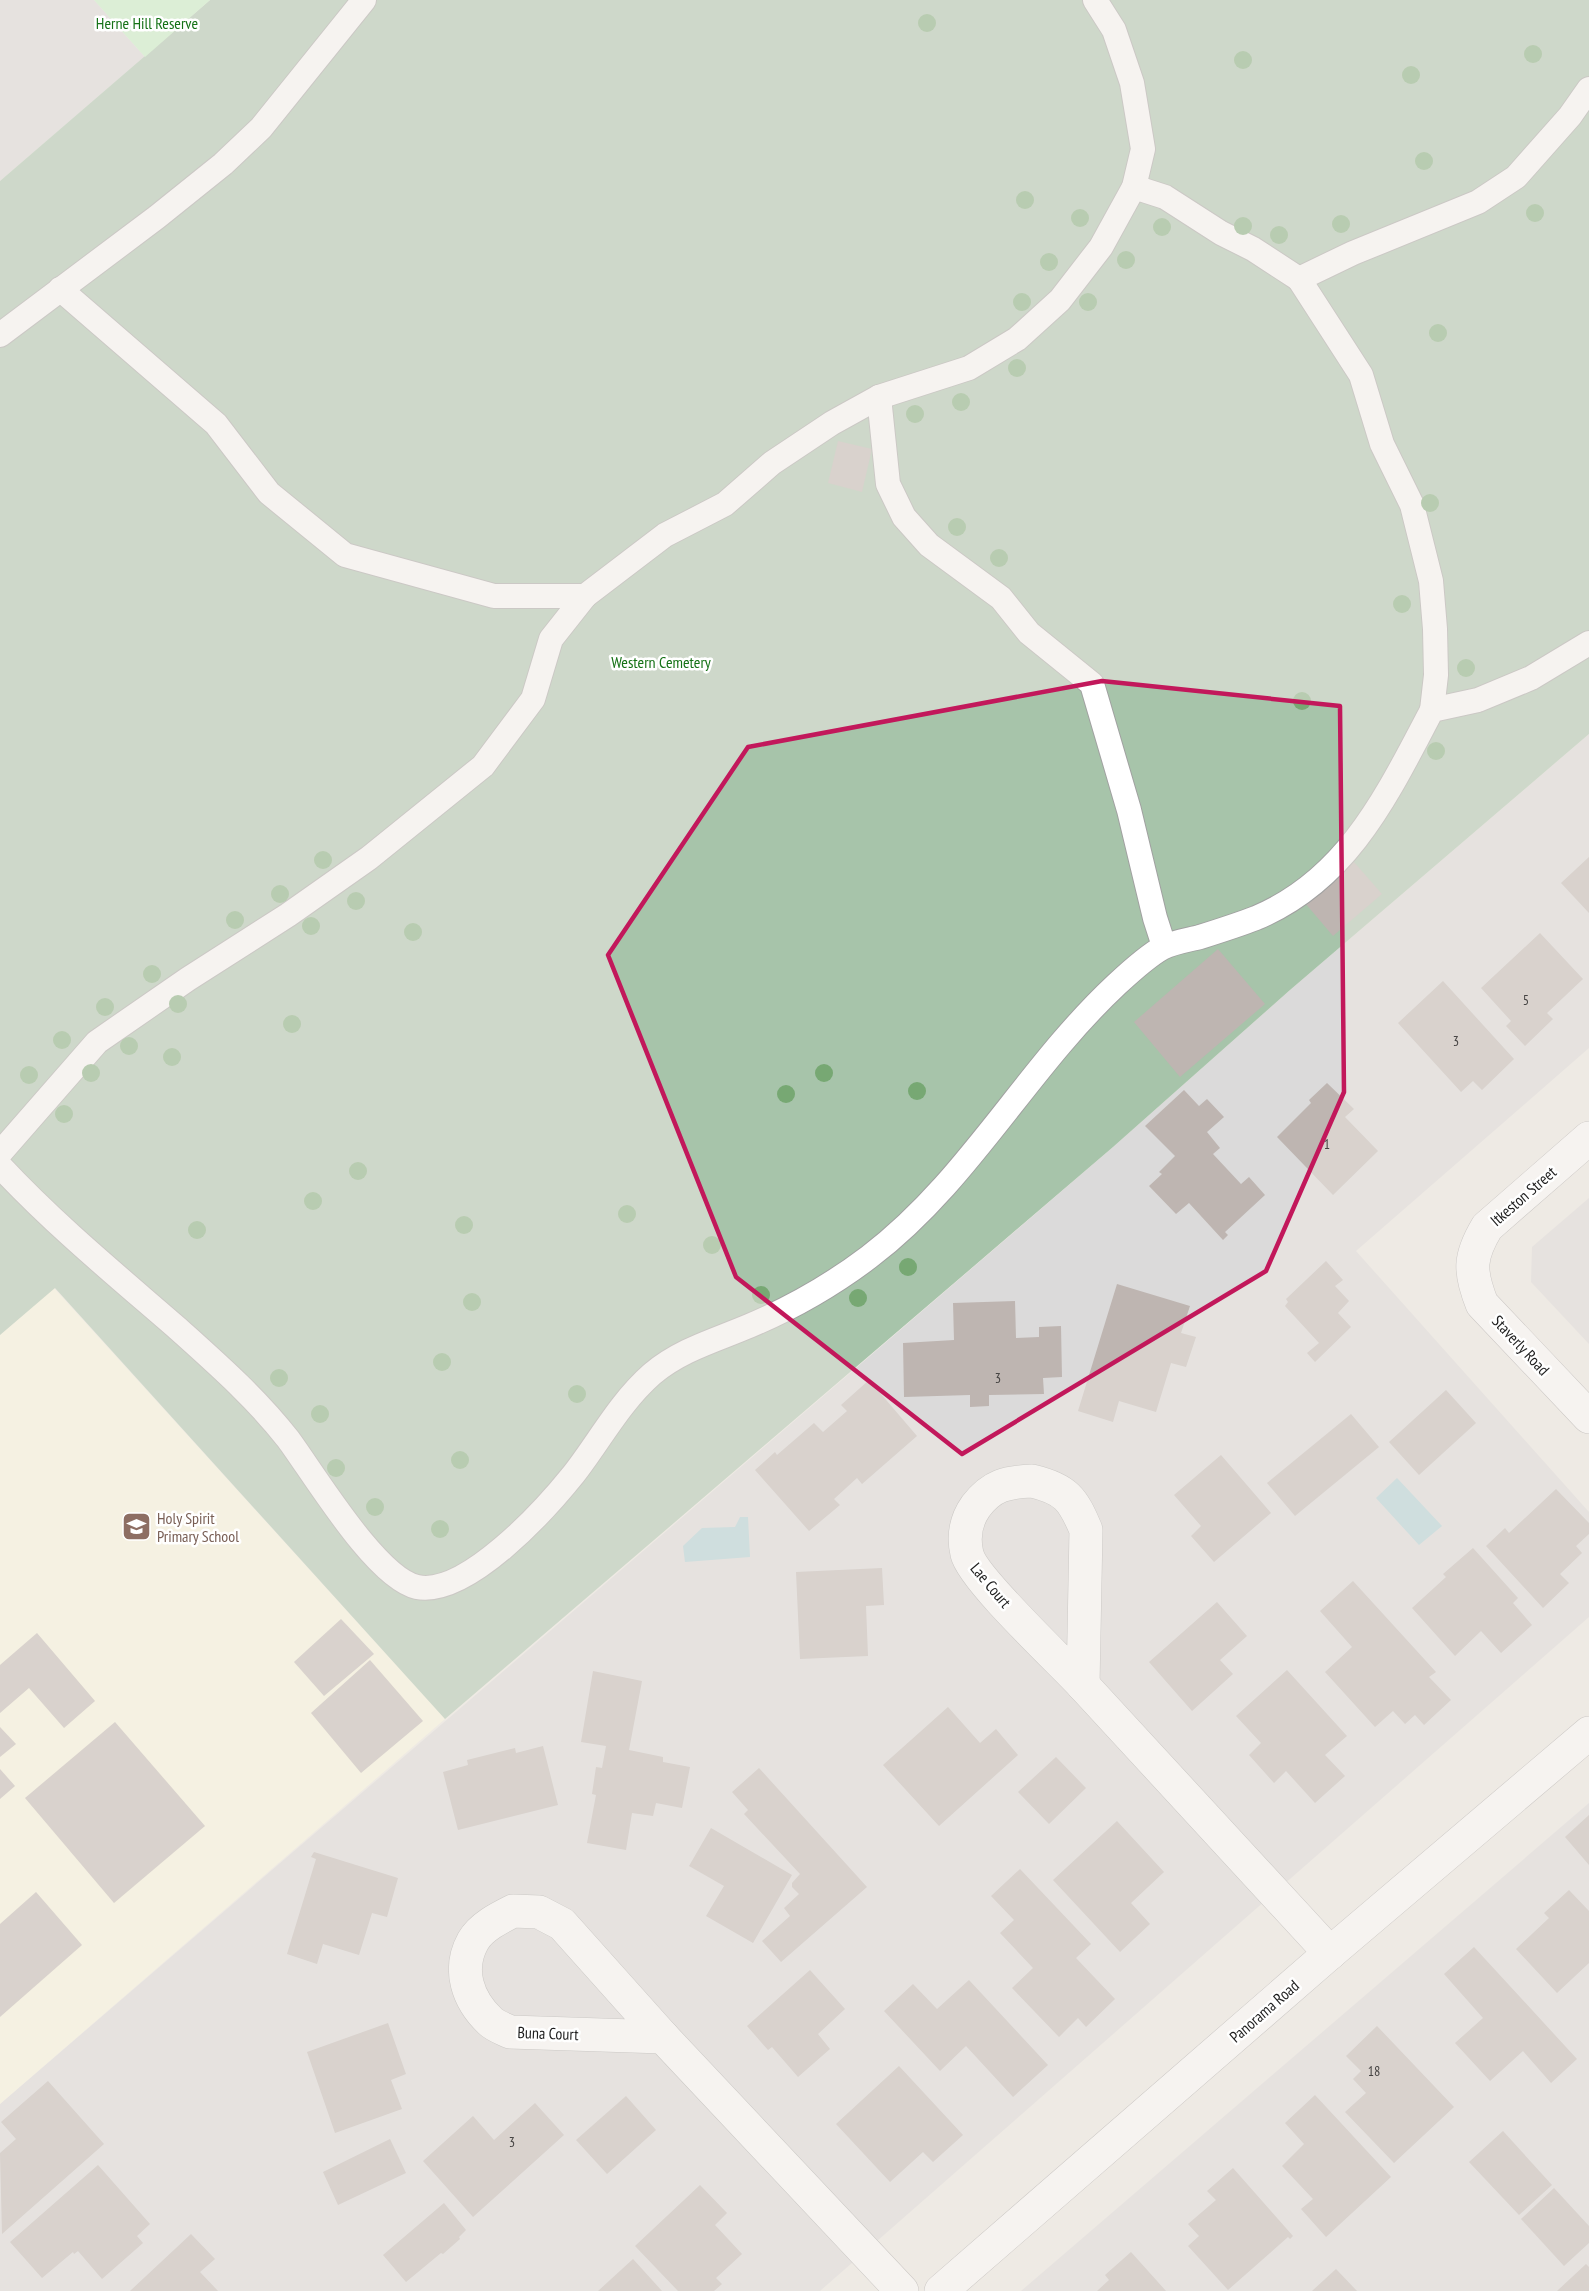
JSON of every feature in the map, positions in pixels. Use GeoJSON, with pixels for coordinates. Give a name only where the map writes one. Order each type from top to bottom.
{"type":"FeatureCollection","features":[{"type":"Feature","properties":{"kind":"street","name":"Itkeston Street"},"geometry":{"type":"LineString","coordinates":[[1472,1264],[1477,1244],[1487,1227],[1589,1138]]}},
{"type":"Feature","properties":{"kind":"street","name":"Staverly Road"},"geometry":{"type":"LineString","coordinates":[[1472,1264],[1474,1283],[1482,1304],[1589,1417]]}},
{"type":"Feature","properties":{"kind":"street","name":"Lae Court"},"geometry":{"type":"LineString","coordinates":[[1083,1685],[1086,1530],[1076,1508],[1063,1491],[1032,1481],[1010,1482],[988,1492],[974,1509],[965,1529],[967,1556],[983,1580],[1330,1953]]}},
{"type":"Feature","properties":{"kind":"street","name":"Panorama Road"},"geometry":{"type":"LineString","coordinates":[[940,2291],[1330,1953],[1589,1733]]}},
{"type":"Feature","properties":{"kind":"street","name":"Buna Court"},"geometry":{"type":"LineString","coordinates":[[663,2037],[510,2032],[491,2022],[476,2004],[465,1981],[467,1959],[473,1940],[493,1921],[513,1911],[539,1912],[562,1923],[663,2037],[902,2291]]}},
{"type":"Feature","properties":{"kind":"lane"},"geometry":{"type":"LineString","coordinates":[[0,335],[223,164],[261,128],[364,0]]}},
{"type":"Feature","properties":{"kind":"lane"},"geometry":{"type":"LineString","coordinates":[[0,1153],[97,1042],[188,979],[288,915],[369,858],[483,766],[533,699],[551,639],[585,596],[666,535],[725,504],[772,463],[832,423],[879,397],[969,368],[1017,339],[1060,300],[1101,247],[1134,187],[1143,149],[1132,83],[1114,30],[1095,0]]}},
{"type":"Feature","properties":{"kind":"lane"},"geometry":{"type":"LineString","coordinates":[[1299,279],[1478,202],[1516,177],[1570,116],[1589,89]]}},
{"type":"Feature","properties":{"kind":"lane"},"geometry":{"type":"LineString","coordinates":[[0,1166],[30,1198],[257,1401],[371,1552],[399,1580],[415,1587],[433,1588],[464,1577],[490,1559],[521,1532],[569,1480],[627,1398],[655,1371],[687,1351],[757,1323],[816,1294],[872,1254],[954,1178],[1019,1092],[1071,1031],[1118,983],[1164,946],[1213,933],[1260,916],[1294,896],[1326,872],[1355,843],[1379,809],[1432,710],[1436,675],[1431,581],[1412,505],[1382,444],[1361,375],[1299,279],[1252,249],[1221,234],[1165,197],[1134,187]]}},
{"type":"Feature","properties":{"kind":"lane"},"geometry":{"type":"LineString","coordinates":[[60,289],[216,424],[269,493],[345,555],[494,596],[585,596]]}},
{"type":"Feature","properties":{"kind":"lane"},"geometry":{"type":"LineString","coordinates":[[879,397],[888,484],[904,517],[929,545],[1001,597],[1029,633],[1092,684],[1129,810],[1164,946]]}},
{"type":"Feature","properties":{"kind":"lane"},"geometry":{"type":"LineString","coordinates":[[1432,710],[1478,700],[1531,678],[1589,643]]}},
{"type":"Feature","properties":{"kind":"highlighted area"},"geometry":{"type":"Polygon","coordinates":[[[1102,681],[1340,706],[1344,1092],[1266,1271],[962,1454],[736,1277],[608,955],[748,747],[1102,681]]]}},
{"type":"Feature","properties":{"kind":"shaded area"},"geometry":{"type":"Polygon","coordinates":[[[0,0],[94,0],[145,57],[0,181],[0,0]]]}},
{"type":"Feature","properties":{"kind":"shaded area"},"geometry":{"type":"Polygon","coordinates":[[[1589,734],[1589,1048],[1356,1251],[1589,1512],[1589,1617],[820,2291],[0,2291],[0,2104],[1113,1147],[1290,990],[1589,734]]]}},
{"type":"Feature","properties":{"kind":"shaded area"},"geometry":{"type":"Polygon","coordinates":[[[1589,1198],[1589,1344],[1531,1282],[1532,1247],[1589,1198]]]}},
{"type":"Feature","properties":{"kind":"shaded area","name":"Holy Spirit Primary School"},"geometry":{"type":"Polygon","coordinates":[[[54,1288],[445,1719],[0,2104],[0,1335],[54,1288]]]}},
{"type":"Feature","properties":{"kind":"shaded area"},"geometry":{"type":"Polygon","coordinates":[[[1589,1803],[1589,2291],[1021,2291],[1589,1803]]]}},
{"type":"Feature","properties":{"kind":"green space","name":"Herne Hill Reserve"},"geometry":{"type":"Polygon","coordinates":[[[94,0],[210,0],[145,57],[94,0]]]}},
{"type":"Feature","properties":{"kind":"green space","name":"Western Cemetery"},"geometry":{"type":"Polygon","coordinates":[[[210,0],[1589,0],[1589,734],[1290,990],[1113,1147],[445,1719],[55,1288],[0,1335],[0,181],[210,0]]]}},
{"type":"Feature","properties":{"kind":"water"},"geometry":{"type":"Polygon","coordinates":[[[1397,1478],[1442,1526],[1419,1545],[1376,1498],[1397,1478]]]}},
{"type":"Feature","properties":{"kind":"water"},"geometry":{"type":"Polygon","coordinates":[[[740,1517],[748,1517],[750,1557],[685,1562],[683,1546],[702,1528],[735,1527],[740,1517]]]}},
{"type":"Feature","properties":{"kind":"building"},"geometry":{"type":"Polygon","coordinates":[[[838,441],[872,449],[862,492],[828,483],[838,441]]]}},
{"type":"Feature","properties":{"kind":"building"},"geometry":{"type":"Polygon","coordinates":[[[1589,857],[1589,913],[1561,883],[1589,857]]]}},
{"type":"Feature","properties":{"kind":"building"},"geometry":{"type":"Polygon","coordinates":[[[1354,862],[1382,894],[1333,936],[1305,903],[1354,862]]]}},
{"type":"Feature","properties":{"kind":"building"},"geometry":{"type":"Polygon","coordinates":[[[1540,933],[1583,979],[1547,1013],[1553,1019],[1525,1046],[1506,1026],[1511,1021],[1481,988],[1540,933]]]}},
{"type":"Feature","properties":{"kind":"building"},"geometry":{"type":"Polygon","coordinates":[[[1218,949],[1265,1004],[1180,1077],[1134,1022],[1218,949]]]}},
{"type":"Feature","properties":{"kind":"building"},"geometry":{"type":"Polygon","coordinates":[[[1443,981],[1514,1059],[1482,1090],[1473,1081],[1461,1092],[1398,1023],[1443,981]]]}},
{"type":"Feature","properties":{"kind":"building"},"geometry":{"type":"Polygon","coordinates":[[[1327,1083],[1354,1109],[1345,1117],[1378,1151],[1333,1195],[1277,1137],[1311,1103],[1309,1100],[1327,1083]]]}},
{"type":"Feature","properties":{"kind":"building"},"geometry":{"type":"Polygon","coordinates":[[[1184,1090],[1199,1106],[1207,1099],[1224,1117],[1207,1132],[1220,1148],[1213,1154],[1241,1184],[1249,1177],[1265,1195],[1225,1232],[1228,1235],[1223,1240],[1189,1203],[1176,1214],[1149,1186],[1162,1174],[1159,1172],[1175,1156],[1145,1126],[1184,1090]]]}},
{"type":"Feature","properties":{"kind":"building"},"geometry":{"type":"Polygon","coordinates":[[[1326,1261],[1343,1280],[1335,1286],[1349,1301],[1338,1313],[1351,1327],[1315,1362],[1307,1353],[1319,1343],[1285,1306],[1288,1302],[1286,1299],[1326,1261]]]}},
{"type":"Feature","properties":{"kind":"building"},"geometry":{"type":"Polygon","coordinates":[[[1117,1284],[1190,1306],[1181,1333],[1196,1337],[1186,1367],[1171,1363],[1156,1412],[1119,1401],[1113,1422],[1078,1411],[1117,1284]]]}},
{"type":"Feature","properties":{"kind":"building"},"geometry":{"type":"Polygon","coordinates":[[[1015,1301],[1016,1338],[1039,1337],[1039,1327],[1061,1326],[1062,1377],[1043,1378],[1044,1394],[989,1395],[989,1406],[970,1407],[970,1395],[904,1397],[903,1343],[954,1340],[953,1303],[1015,1301]]]}},
{"type":"Feature","properties":{"kind":"building"},"geometry":{"type":"Polygon","coordinates":[[[869,1380],[917,1436],[862,1484],[857,1478],[834,1499],[840,1505],[809,1531],[755,1470],[775,1452],[777,1455],[814,1423],[823,1432],[847,1411],[841,1405],[869,1380]]]}},
{"type":"Feature","properties":{"kind":"building"},"geometry":{"type":"Polygon","coordinates":[[[1446,1390],[1476,1423],[1419,1475],[1389,1442],[1446,1390]]]}},
{"type":"Feature","properties":{"kind":"building"},"geometry":{"type":"Polygon","coordinates":[[[1351,1414],[1379,1447],[1295,1516],[1267,1483],[1351,1414]]]}},
{"type":"Feature","properties":{"kind":"building"},"geometry":{"type":"Polygon","coordinates":[[[1221,1455],[1271,1513],[1214,1562],[1191,1536],[1201,1526],[1174,1495],[1221,1455]]]}},
{"type":"Feature","properties":{"kind":"building"},"geometry":{"type":"Polygon","coordinates":[[[1556,1489],[1589,1523],[1589,1534],[1576,1546],[1582,1553],[1560,1574],[1569,1583],[1543,1608],[1486,1546],[1505,1528],[1509,1533],[1556,1489]]]}},
{"type":"Feature","properties":{"kind":"building"},"geometry":{"type":"Polygon","coordinates":[[[1473,1548],[1518,1598],[1513,1603],[1532,1625],[1501,1653],[1481,1631],[1455,1656],[1412,1608],[1446,1577],[1443,1574],[1473,1548]]]}},
{"type":"Feature","properties":{"kind":"building"},"geometry":{"type":"Polygon","coordinates":[[[882,1568],[884,1605],[866,1606],[868,1656],[800,1659],[796,1572],[882,1568]]]}},
{"type":"Feature","properties":{"kind":"building"},"geometry":{"type":"Polygon","coordinates":[[[1353,1581],[1436,1672],[1429,1677],[1451,1700],[1424,1725],[1415,1715],[1405,1724],[1393,1711],[1375,1727],[1325,1672],[1352,1647],[1320,1611],[1353,1581]]]}},
{"type":"Feature","properties":{"kind":"building"},"geometry":{"type":"Polygon","coordinates":[[[1217,1602],[1247,1636],[1220,1660],[1233,1674],[1192,1711],[1149,1662],[1217,1602]]]}},
{"type":"Feature","properties":{"kind":"building"},"geometry":{"type":"Polygon","coordinates":[[[341,1619],[374,1654],[324,1696],[294,1662],[341,1619]]]}},
{"type":"Feature","properties":{"kind":"building"},"geometry":{"type":"Polygon","coordinates":[[[37,1633],[95,1701],[64,1728],[29,1688],[0,1713],[0,1665],[37,1633]]]}},
{"type":"Feature","properties":{"kind":"building"},"geometry":{"type":"Polygon","coordinates":[[[370,1660],[423,1721],[361,1773],[311,1713],[370,1660]]]}},
{"type":"Feature","properties":{"kind":"building"},"geometry":{"type":"Polygon","coordinates":[[[1287,1670],[1347,1736],[1325,1755],[1345,1776],[1315,1803],[1286,1771],[1274,1783],[1249,1755],[1261,1743],[1236,1716],[1287,1670]]]}},
{"type":"Feature","properties":{"kind":"building"},"geometry":{"type":"Polygon","coordinates":[[[593,1671],[642,1681],[629,1750],[663,1757],[663,1762],[690,1767],[682,1808],[656,1803],[653,1816],[632,1813],[626,1850],[587,1843],[596,1795],[592,1794],[596,1767],[602,1768],[606,1746],[581,1742],[593,1671]]]}},
{"type":"Feature","properties":{"kind":"building"},"geometry":{"type":"Polygon","coordinates":[[[948,1707],[980,1743],[996,1729],[1018,1755],[939,1826],[883,1765],[948,1707]]]}},
{"type":"Feature","properties":{"kind":"building"},"geometry":{"type":"Polygon","coordinates":[[[115,1722],[205,1826],[114,1903],[25,1798],[115,1722]]]}},
{"type":"Feature","properties":{"kind":"building"},"geometry":{"type":"Polygon","coordinates":[[[0,1727],[16,1744],[0,1757],[0,1727]]]}},
{"type":"Feature","properties":{"kind":"building"},"geometry":{"type":"Polygon","coordinates":[[[543,1746],[558,1805],[458,1830],[443,1772],[468,1765],[467,1760],[515,1748],[516,1753],[543,1746]]]}},
{"type":"Feature","properties":{"kind":"building"},"geometry":{"type":"Polygon","coordinates":[[[1056,1757],[1086,1788],[1049,1824],[1018,1792],[1056,1757]]]}},
{"type":"Feature","properties":{"kind":"building"},"geometry":{"type":"Polygon","coordinates":[[[759,1768],[867,1887],[781,1962],[762,1941],[790,1916],[784,1908],[799,1894],[792,1887],[792,1883],[800,1874],[744,1814],[748,1810],[732,1792],[759,1768]]]}},
{"type":"Feature","properties":{"kind":"building"},"geometry":{"type":"Polygon","coordinates":[[[0,1769],[15,1786],[0,1799],[0,1769]]]}},
{"type":"Feature","properties":{"kind":"building"},"geometry":{"type":"Polygon","coordinates":[[[1589,1815],[1589,1865],[1565,1837],[1589,1815]]]}},
{"type":"Feature","properties":{"kind":"building"},"geometry":{"type":"Polygon","coordinates":[[[1117,1821],[1164,1872],[1131,1903],[1150,1924],[1120,1952],[1053,1880],[1117,1821]]]}},
{"type":"Feature","properties":{"kind":"building"},"geometry":{"type":"Polygon","coordinates":[[[711,1828],[792,1875],[753,1943],[706,1916],[724,1886],[689,1866],[711,1828]]]}},
{"type":"Feature","properties":{"kind":"building"},"geometry":{"type":"Polygon","coordinates":[[[314,1852],[398,1878],[387,1917],[372,1913],[359,1955],[323,1944],[317,1964],[287,1954],[316,1859],[311,1857],[314,1852]]]}},
{"type":"Feature","properties":{"kind":"building"},"geometry":{"type":"Polygon","coordinates":[[[1020,1869],[1091,1944],[1076,1958],[1115,1999],[1086,2027],[1078,2018],[1059,2037],[1012,1988],[1033,1968],[1000,1933],[1014,1920],[991,1896],[1020,1869]]]}},
{"type":"Feature","properties":{"kind":"building"},"geometry":{"type":"Polygon","coordinates":[[[1569,1890],[1589,1911],[1589,1963],[1557,1993],[1516,1949],[1549,1918],[1544,1913],[1569,1890]]]}},
{"type":"Feature","properties":{"kind":"building"},"geometry":{"type":"Polygon","coordinates":[[[36,1892],[82,1945],[0,2017],[0,1924],[36,1892]]]}},
{"type":"Feature","properties":{"kind":"building"},"geometry":{"type":"Polygon","coordinates":[[[1474,1947],[1577,2059],[1551,2083],[1523,2051],[1490,2081],[1455,2043],[1483,2018],[1444,1974],[1474,1947]]]}},
{"type":"Feature","properties":{"kind":"building"},"geometry":{"type":"Polygon","coordinates":[[[810,1970],[845,2009],[818,2034],[830,2049],[798,2077],[772,2047],[768,2050],[747,2026],[810,1970]]]}},
{"type":"Feature","properties":{"kind":"building"},"geometry":{"type":"Polygon","coordinates":[[[969,1980],[1048,2065],[1013,2097],[966,2046],[940,2071],[884,2011],[913,1984],[937,2009],[969,1980]]]}},
{"type":"Feature","properties":{"kind":"building"},"geometry":{"type":"Polygon","coordinates":[[[388,2023],[406,2074],[391,2080],[402,2109],[335,2133],[307,2052],[388,2023]]]}},
{"type":"Feature","properties":{"kind":"building"},"geometry":{"type":"Polygon","coordinates":[[[1377,2026],[1454,2107],[1394,2163],[1345,2112],[1366,2093],[1353,2079],[1361,2071],[1346,2056],[1377,2026]]]}},
{"type":"Feature","properties":{"kind":"building"},"geometry":{"type":"Polygon","coordinates":[[[899,2066],[963,2135],[933,2162],[923,2152],[890,2182],[836,2124],[899,2066]]]}},
{"type":"Feature","properties":{"kind":"building"},"geometry":{"type":"Polygon","coordinates":[[[48,2081],[104,2144],[2,2234],[0,2153],[16,2139],[1,2122],[48,2081]]]}},
{"type":"Feature","properties":{"kind":"building"},"geometry":{"type":"Polygon","coordinates":[[[1315,2095],[1391,2177],[1326,2237],[1301,2209],[1313,2199],[1282,2166],[1304,2144],[1285,2123],[1315,2095]]]}},
{"type":"Feature","properties":{"kind":"building"},"geometry":{"type":"Polygon","coordinates":[[[626,2096],[656,2130],[607,2174],[576,2140],[626,2096]]]}},
{"type":"Feature","properties":{"kind":"building"},"geometry":{"type":"Polygon","coordinates":[[[535,2103],[564,2135],[473,2217],[423,2161],[473,2116],[494,2140],[535,2103]]]}},
{"type":"Feature","properties":{"kind":"building"},"geometry":{"type":"Polygon","coordinates":[[[1503,2131],[1552,2185],[1519,2215],[1469,2162],[1503,2131]]]}},
{"type":"Feature","properties":{"kind":"building"},"geometry":{"type":"Polygon","coordinates":[[[390,2139],[406,2173],[338,2205],[323,2172],[390,2139]]]}},
{"type":"Feature","properties":{"kind":"building"},"geometry":{"type":"Polygon","coordinates":[[[98,2165],[150,2224],[137,2236],[143,2243],[102,2279],[78,2251],[74,2254],[73,2252],[42,2278],[10,2242],[98,2165]]]}},
{"type":"Feature","properties":{"kind":"building"},"geometry":{"type":"Polygon","coordinates":[[[1233,2168],[1293,2236],[1290,2239],[1288,2237],[1228,2290],[1188,2246],[1199,2236],[1188,2224],[1216,2200],[1207,2191],[1233,2168]]]}},
{"type":"Feature","properties":{"kind":"building"},"geometry":{"type":"Polygon","coordinates":[[[700,2185],[727,2213],[715,2225],[742,2254],[716,2278],[722,2284],[714,2291],[678,2291],[635,2246],[700,2185]]]}},
{"type":"Feature","properties":{"kind":"building"},"geometry":{"type":"Polygon","coordinates":[[[1554,2188],[1589,2226],[1589,2243],[1564,2266],[1521,2219],[1554,2188]]]}},
{"type":"Feature","properties":{"kind":"building"},"geometry":{"type":"Polygon","coordinates":[[[444,2203],[466,2230],[459,2237],[460,2239],[443,2254],[441,2253],[406,2282],[383,2255],[444,2203]]]}},
{"type":"Feature","properties":{"kind":"building"},"geometry":{"type":"Polygon","coordinates":[[[191,2234],[215,2259],[200,2272],[218,2291],[130,2291],[191,2234]]]}},
{"type":"Feature","properties":{"kind":"building"},"geometry":{"type":"Polygon","coordinates":[[[1131,2252],[1166,2291],[1097,2291],[1109,2280],[1105,2275],[1131,2252]]]}},
{"type":"Feature","properties":{"kind":"building"},"geometry":{"type":"Polygon","coordinates":[[[633,2259],[662,2291],[598,2291],[633,2259]]]}},
{"type":"Feature","properties":{"kind":"building"},"geometry":{"type":"Polygon","coordinates":[[[1586,2264],[1589,2267],[1589,2291],[1557,2291],[1586,2264]]]}},
{"type":"Feature","properties":{"kind":"building"},"geometry":{"type":"Polygon","coordinates":[[[1336,2269],[1357,2291],[1312,2291],[1336,2269]]]}},
{"type":"Feature","properties":{"kind":"place","name":"Holy Spirit Primary School"},"geometry":{"type":"Point","coordinates":[136,1527]}}]}
